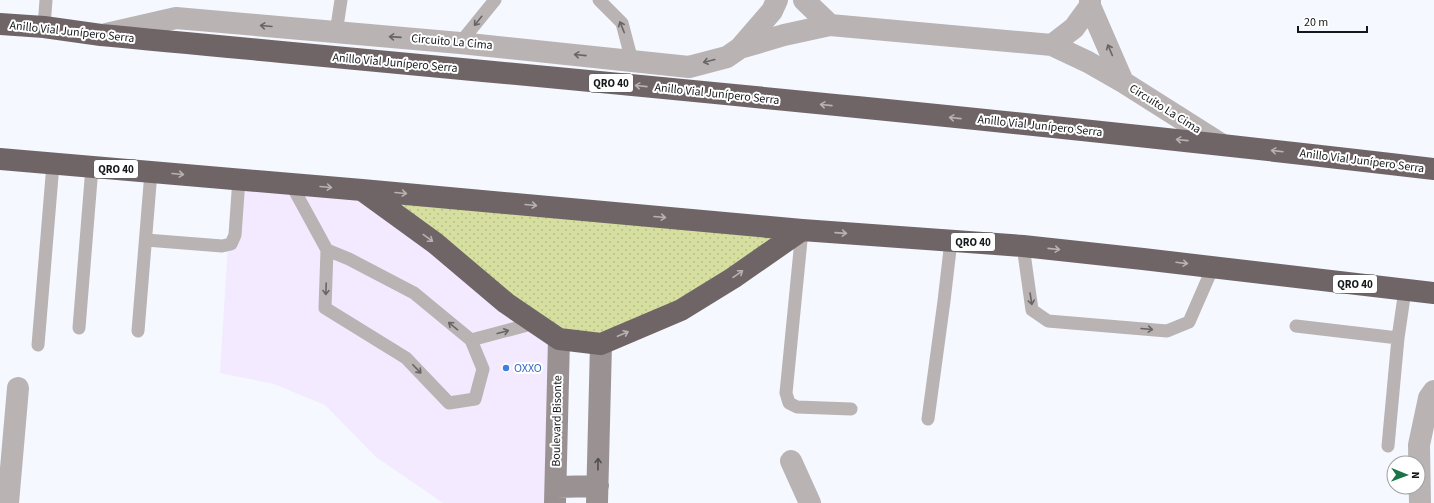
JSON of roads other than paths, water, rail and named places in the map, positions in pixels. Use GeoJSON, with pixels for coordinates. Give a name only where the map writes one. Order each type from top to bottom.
{"type":"FeatureCollection","features":[{"type":"Feature","properties":{"kind":"highway","name":"Anillo Vial Junípero Serra"},"geometry":{"type":"LineString","coordinates":[[0,24],[44,27],[101,35],[487,71],[1221,144],[1434,169]]}},
{"type":"Feature","properties":{"kind":"highway"},"geometry":{"type":"LineString","coordinates":[[1344,158],[1434,177]]}},
{"type":"Feature","properties":{"kind":"highway","name":"QRO 40"},"geometry":{"type":"LineString","coordinates":[[0,159],[802,230],[1023,246],[1434,293]]}},
{"type":"Feature","properties":{"kind":"highway"},"geometry":{"type":"LineString","coordinates":[[362,190],[435,244],[506,303],[558,339],[601,344],[681,310],[733,278],[802,230]]}},
{"type":"Feature","properties":{"kind":"highway"},"geometry":{"type":"LineString","coordinates":[[1277,274],[1434,280]]}},
{"type":"Feature","properties":{"kind":"street","name":"Circuito La Cima"},"geometry":{"type":"LineString","coordinates":[[101,35],[176,18],[336,33],[460,42],[689,67],[727,57],[740,48],[772,11],[777,0]]}},
{"type":"Feature","properties":{"kind":"street"},"geometry":{"type":"LineString","coordinates":[[804,0],[830,25]]}},
{"type":"Feature","properties":{"kind":"street","name":"Circuito La Cima"},"geometry":{"type":"LineString","coordinates":[[1090,3],[1123,82],[1221,144]]}},
{"type":"Feature","properties":{"kind":"street"},"geometry":{"type":"LineString","coordinates":[[1052,45],[1074,28],[1090,3]]}},
{"type":"Feature","properties":{"kind":"street"},"geometry":{"type":"LineString","coordinates":[[740,48],[784,35],[830,25],[1052,45],[1088,62],[1123,82]]}},
{"type":"Feature","properties":{"kind":"street","name":"Boulevard Bisonte"},"geometry":{"type":"LineString","coordinates":[[556,495],[558,339]]}},
{"type":"Feature","properties":{"kind":"street"},"geometry":{"type":"LineString","coordinates":[[556,495],[597,494],[601,344]]}},
{"type":"Feature","properties":{"kind":"street"},"geometry":{"type":"LineString","coordinates":[[8,503],[18,388]]}},
{"type":"Feature","properties":{"kind":"street"},"geometry":{"type":"LineString","coordinates":[[1420,503],[1419,445],[1429,398],[1434,391]]}},
{"type":"Feature","properties":{"kind":"street"},"geometry":{"type":"LineString","coordinates":[[791,461],[810,503]]}},
{"type":"Feature","properties":{"kind":"lane"},"geometry":{"type":"LineString","coordinates":[[44,27],[46,0]]}},
{"type":"Feature","properties":{"kind":"lane"},"geometry":{"type":"LineString","coordinates":[[336,33],[340,0]]}},
{"type":"Feature","properties":{"kind":"lane"},"geometry":{"type":"LineString","coordinates":[[460,42],[495,0]]}},
{"type":"Feature","properties":{"kind":"lane"},"geometry":{"type":"LineString","coordinates":[[599,0],[622,23],[632,61]]}},
{"type":"Feature","properties":{"kind":"lane"},"geometry":{"type":"LineString","coordinates":[[38,345],[53,164]]}},
{"type":"Feature","properties":{"kind":"lane"},"geometry":{"type":"LineString","coordinates":[[79,328],[92,167]]}},
{"type":"Feature","properties":{"kind":"lane"},"geometry":{"type":"LineString","coordinates":[[138,331],[151,172]]}},
{"type":"Feature","properties":{"kind":"lane"},"geometry":{"type":"LineString","coordinates":[[146,240],[222,246],[231,244],[235,235],[239,179]]}},
{"type":"Feature","properties":{"kind":"lane"},"geometry":{"type":"LineString","coordinates":[[291,184],[327,250],[325,308],[406,358],[450,403],[476,399],[483,369],[471,340],[414,293],[349,258],[327,250]]}},
{"type":"Feature","properties":{"kind":"lane"},"geometry":{"type":"LineString","coordinates":[[802,230],[786,392],[789,403],[797,407],[851,409]]}},
{"type":"Feature","properties":{"kind":"lane"},"geometry":{"type":"LineString","coordinates":[[928,419],[951,241]]}},
{"type":"Feature","properties":{"kind":"lane"},"geometry":{"type":"LineString","coordinates":[[1023,246],[1032,310],[1048,321],[1167,331],[1189,322],[1213,267]]}},
{"type":"Feature","properties":{"kind":"lane"},"geometry":{"type":"LineString","coordinates":[[1388,446],[1398,338],[1406,290]]}},
{"type":"Feature","properties":{"kind":"lane"},"geometry":{"type":"LineString","coordinates":[[471,340],[535,323]]}},
{"type":"Feature","properties":{"kind":"lane"},"geometry":{"type":"LineString","coordinates":[[1296,326],[1398,338]]}},
{"type":"Feature","properties":{"kind":"place","name":"OXXO"},"geometry":{"type":"Point","coordinates":[506,368]}}]}
